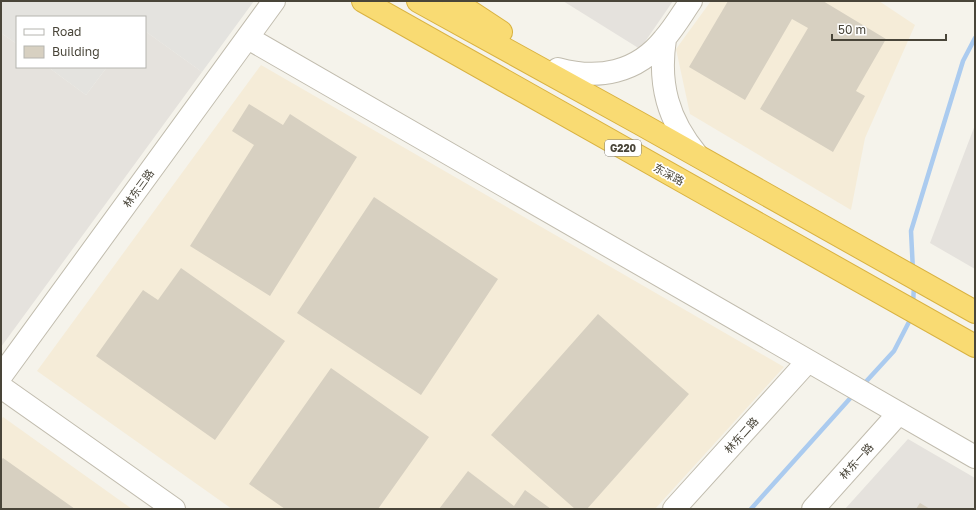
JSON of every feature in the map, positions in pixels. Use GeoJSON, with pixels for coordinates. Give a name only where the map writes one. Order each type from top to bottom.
{"type":"FeatureCollection","features":[{"type":"Feature","properties":{"kind":"highway","name":"东深路"},"geometry":{"type":"LineString","coordinates":[[363,1],[975,346]]}},
{"type":"Feature","properties":{"kind":"highway","name":"G220"},"geometry":{"type":"LineString","coordinates":[[418,1],[697,155],[975,312]]}},
{"type":"Feature","properties":{"kind":"highway"},"geometry":{"type":"LineString","coordinates":[[454,1],[639,123]]}},
{"type":"Feature","properties":{"kind":"street","name":"林东三路"},"geometry":{"type":"LineString","coordinates":[[1,376],[274,1]]}},
{"type":"Feature","properties":{"kind":"street"},"geometry":{"type":"LineString","coordinates":[[558,69],[584,75],[603,74],[634,64],[645,57],[665,39],[691,1]]}},
{"type":"Feature","properties":{"kind":"street"},"geometry":{"type":"LineString","coordinates":[[248,38],[975,457]]}},
{"type":"Feature","properties":{"kind":"street"},"geometry":{"type":"LineString","coordinates":[[665,39],[662,55],[662,70],[663,86],[667,101],[678,130],[697,155]]}},
{"type":"Feature","properties":{"kind":"street","name":"林东二路"},"geometry":{"type":"LineString","coordinates":[[674,509],[808,361]]}},
{"type":"Feature","properties":{"kind":"street"},"geometry":{"type":"LineString","coordinates":[[1,387],[174,509]]}},
{"type":"Feature","properties":{"kind":"street","name":"林东一路"},"geometry":{"type":"LineString","coordinates":[[814,509],[899,413]]}},
{"type":"Feature","properties":{"kind":"shaded area"},"geometry":{"type":"Polygon","coordinates":[[[1,1],[254,1],[202,72],[146,32],[146,16],[16,16],[16,43],[1,33],[1,1]]]}},
{"type":"Feature","properties":{"kind":"shaded area"},"geometry":{"type":"Polygon","coordinates":[[[563,1],[673,1],[640,49],[563,1]]]}},
{"type":"Feature","properties":{"kind":"shaded area"},"geometry":{"type":"Polygon","coordinates":[[[711,1],[879,1],[915,25],[865,138],[851,210],[690,114],[676,49],[711,1]]]}},
{"type":"Feature","properties":{"kind":"shaded area"},"geometry":{"type":"Polygon","coordinates":[[[146,32],[202,72],[1,347],[1,33],[16,43],[16,68],[49,68],[86,95],[106,68],[146,68],[146,32]]]}},
{"type":"Feature","properties":{"kind":"shaded area"},"geometry":{"type":"Polygon","coordinates":[[[261,65],[784,367],[655,509],[232,509],[37,371],[261,65]]]}},
{"type":"Feature","properties":{"kind":"shaded area"},"geometry":{"type":"Polygon","coordinates":[[[49,68],[106,68],[86,95],[49,68]]]}},
{"type":"Feature","properties":{"kind":"shaded area"},"geometry":{"type":"Polygon","coordinates":[[[975,125],[975,269],[930,243],[975,125]]]}},
{"type":"Feature","properties":{"kind":"shaded area"},"geometry":{"type":"Polygon","coordinates":[[[3,417],[132,509],[1,509],[1,420],[3,417]]]}},
{"type":"Feature","properties":{"kind":"shaded area"},"geometry":{"type":"Polygon","coordinates":[[[908,439],[975,478],[975,509],[845,509],[908,439]]]}},
{"type":"Feature","properties":{"kind":"building"},"geometry":{"type":"Polygon","coordinates":[[[728,1],[823,1],[886,39],[856,91],[865,96],[833,152],[760,109],[808,28],[792,19],[745,100],[689,67],[728,1]]]}},
{"type":"Feature","properties":{"kind":"building"},"geometry":{"type":"Polygon","coordinates":[[[249,104],[283,125],[290,114],[357,157],[270,296],[190,246],[254,145],[232,131],[249,104]]]}},
{"type":"Feature","properties":{"kind":"building"},"geometry":{"type":"Polygon","coordinates":[[[374,197],[498,279],[421,395],[297,313],[374,197]]]}},
{"type":"Feature","properties":{"kind":"building"},"geometry":{"type":"Polygon","coordinates":[[[181,268],[285,341],[215,440],[96,356],[143,290],[158,300],[181,268]]]}},
{"type":"Feature","properties":{"kind":"building"},"geometry":{"type":"Polygon","coordinates":[[[598,314],[689,394],[587,509],[575,509],[491,435],[598,314]]]}},
{"type":"Feature","properties":{"kind":"building"},"geometry":{"type":"Polygon","coordinates":[[[331,368],[429,437],[378,509],[285,509],[249,484],[331,368]]]}},
{"type":"Feature","properties":{"kind":"building"},"geometry":{"type":"Polygon","coordinates":[[[3,458],[75,509],[1,509],[1,460],[3,458]]]}},
{"type":"Feature","properties":{"kind":"building"},"geometry":{"type":"Polygon","coordinates":[[[468,471],[514,506],[525,490],[551,509],[439,509],[468,471]]]}},
{"type":"Feature","properties":{"kind":"building"},"geometry":{"type":"Polygon","coordinates":[[[920,503],[930,509],[916,509],[920,503]]]}},
{"type":"Feature","properties":{"kind":"waterway"},"geometry":{"type":"LineString","coordinates":[[913,271],[911,231],[963,61],[975,38]]}},
{"type":"Feature","properties":{"kind":"waterway"},"geometry":{"type":"LineString","coordinates":[[913,304],[914,286]]}},
{"type":"Feature","properties":{"kind":"waterway"},"geometry":{"type":"LineString","coordinates":[[862,386],[894,351],[911,316]]}},
{"type":"Feature","properties":{"kind":"waterway"},"geometry":{"type":"LineString","coordinates":[[751,509],[854,394]]}}]}
